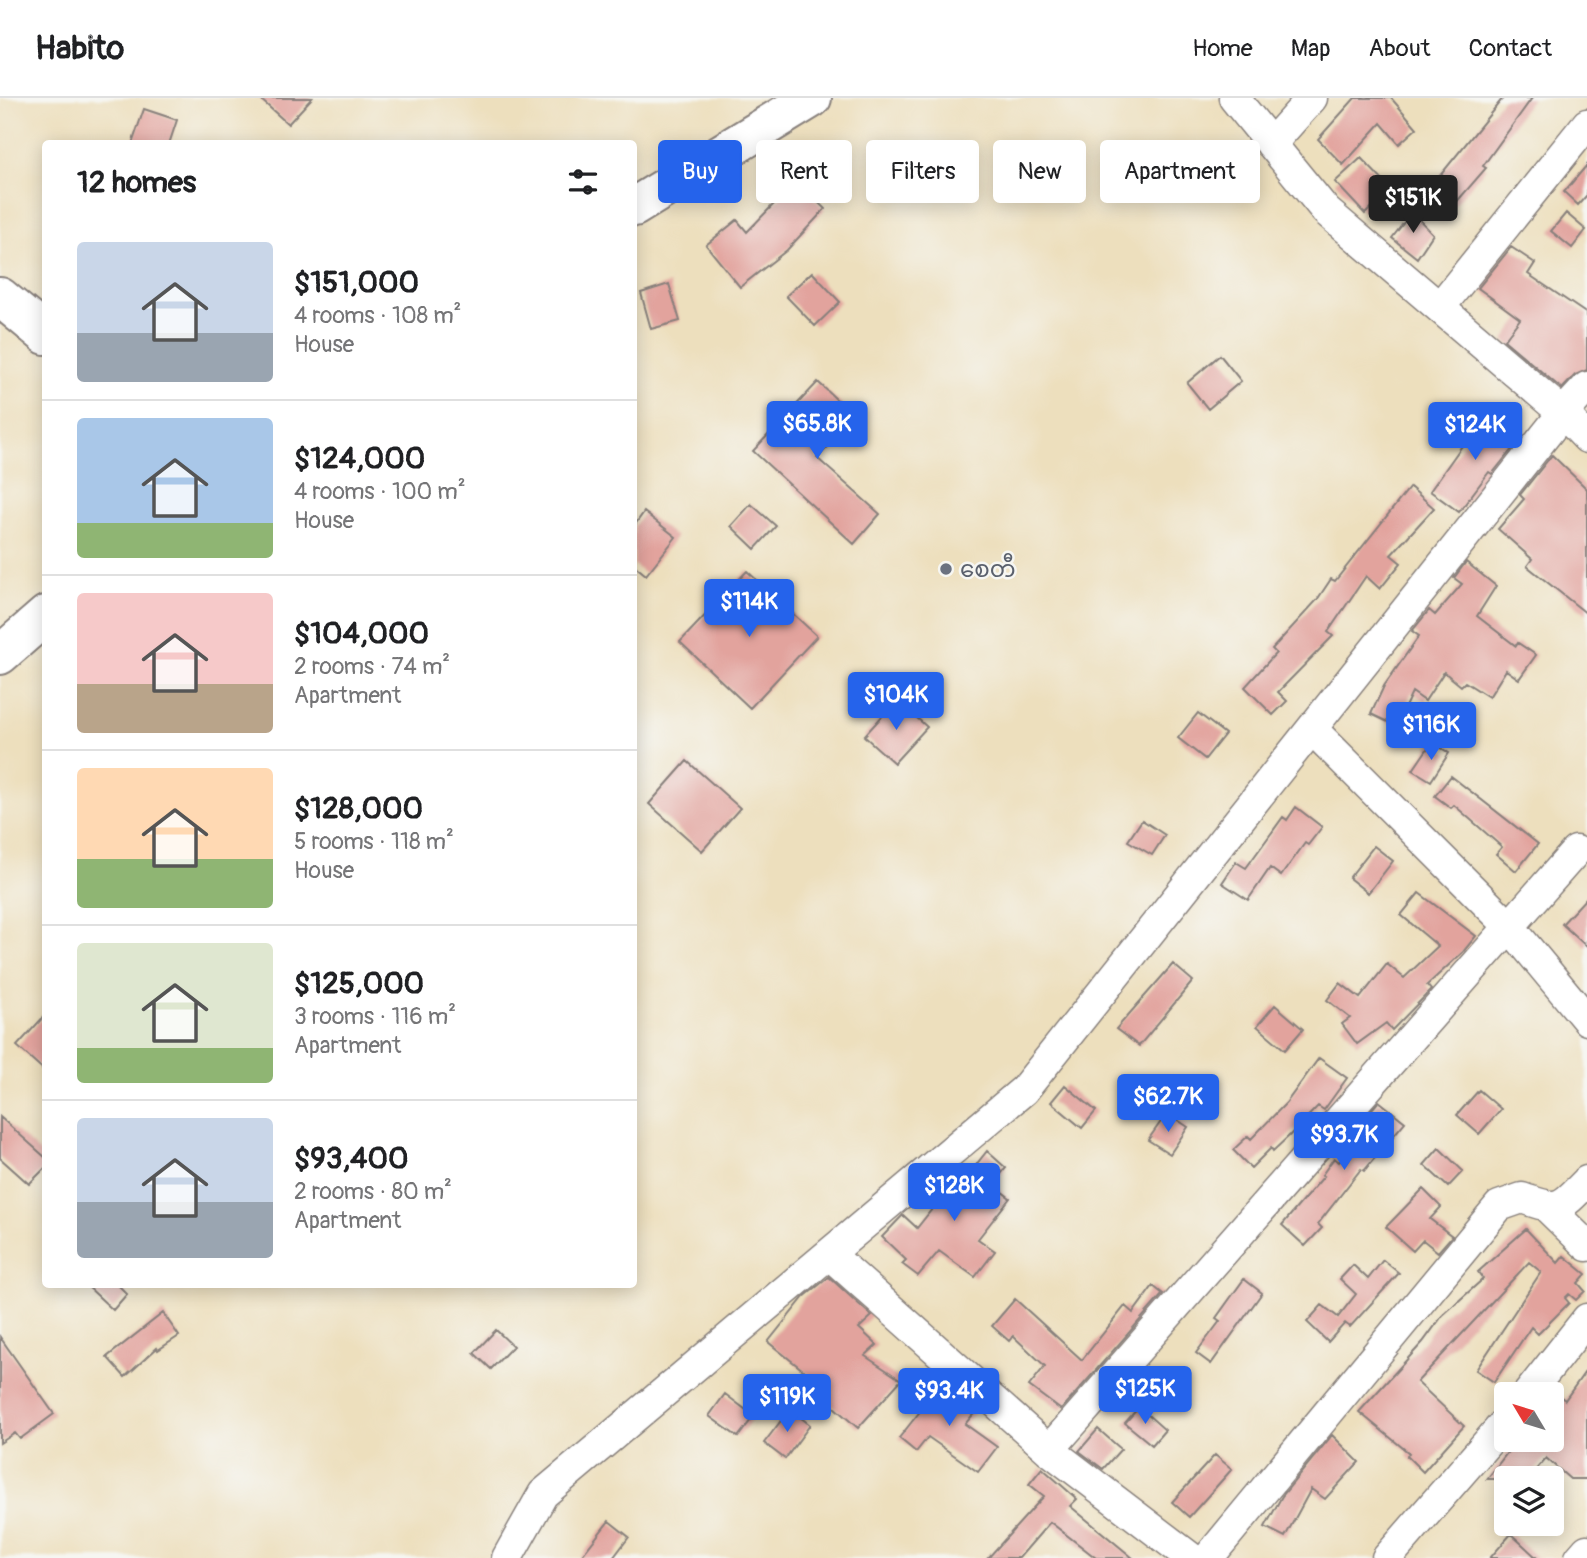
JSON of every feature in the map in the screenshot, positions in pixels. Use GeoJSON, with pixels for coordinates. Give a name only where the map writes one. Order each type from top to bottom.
{"type":"FeatureCollection","features":[{"type":"Feature","properties":{"kind":"street"},"geometry":{"type":"LineString","coordinates":[[637,205],[812,98]]}},
{"type":"Feature","properties":{"kind":"street"},"geometry":{"type":"LineString","coordinates":[[1234,98],[1326,211],[1563,413],[1587,438]]}},
{"type":"Feature","properties":{"kind":"street"},"geometry":{"type":"LineString","coordinates":[[1271,144],[1312,98]]}},
{"type":"Feature","properties":{"kind":"street"},"geometry":{"type":"LineString","coordinates":[[1440,307],[1587,124]]}},
{"type":"Feature","properties":{"kind":"street"},"geometry":{"type":"LineString","coordinates":[[0,297],[42,332]]}},
{"type":"Feature","properties":{"kind":"street"},"geometry":{"type":"LineString","coordinates":[[507,1558],[543,1494],[1024,1090],[1563,413],[1587,387]]}},
{"type":"Feature","properties":{"kind":"street"},"geometry":{"type":"LineString","coordinates":[[0,655],[42,618]]}},
{"type":"Feature","properties":{"kind":"street"},"geometry":{"type":"LineString","coordinates":[[1312,729],[1510,927],[1587,1020]]}},
{"type":"Feature","properties":{"kind":"street"},"geometry":{"type":"LineString","coordinates":[[1049,1450],[1576,851]]}},
{"type":"Feature","properties":{"kind":"street"},"geometry":{"type":"LineString","coordinates":[[1548,1208],[1566,1203],[1587,1181]]}},
{"type":"Feature","properties":{"kind":"street"},"geometry":{"type":"LineString","coordinates":[[1208,1558],[1499,1206],[1522,1198],[1548,1208],[1587,1246]]}},
{"type":"Feature","properties":{"kind":"street"},"geometry":{"type":"LineString","coordinates":[[829,1254],[1049,1450],[1191,1558]]}},
{"type":"Feature","properties":{"kind":"street"},"geometry":{"type":"LineString","coordinates":[[1537,1382],[1587,1319]]}},
{"type":"Feature","properties":{"kind":"street"},"geometry":{"type":"LineString","coordinates":[[1387,1558],[1494,1435]]}},
{"type":"Feature","properties":{"kind":"street"},"geometry":{"type":"LineString","coordinates":[[1580,1558],[1587,1550]]}},
{"type":"Feature","properties":{"kind":"building"},"geometry":{"type":"Polygon","coordinates":[[[259,98],[312,98],[288,124],[259,98]]]}},
{"type":"Feature","properties":{"kind":"building"},"geometry":{"type":"Polygon","coordinates":[[[1355,98],[1391,98],[1417,128],[1399,144],[1381,123],[1343,165],[1318,139],[1355,98]]]}},
{"type":"Feature","properties":{"kind":"building"},"geometry":{"type":"Polygon","coordinates":[[[1503,98],[1532,98],[1483,166],[1486,168],[1454,205],[1434,183],[1503,98]]]}},
{"type":"Feature","properties":{"kind":"building"},"geometry":{"type":"Polygon","coordinates":[[[144,109],[177,120],[170,140],[133,140],[144,109]]]}},
{"type":"Feature","properties":{"kind":"building"},"geometry":{"type":"Polygon","coordinates":[[[1361,158],[1391,189],[1365,214],[1335,182],[1361,158]]]}},
{"type":"Feature","properties":{"kind":"building"},"geometry":{"type":"Polygon","coordinates":[[[1587,165],[1587,195],[1578,205],[1564,192],[1587,165]]]}},
{"type":"Feature","properties":{"kind":"building"},"geometry":{"type":"Polygon","coordinates":[[[775,203],[819,203],[825,209],[787,250],[740,287],[706,245],[737,220],[747,232],[775,203]]]}},
{"type":"Feature","properties":{"kind":"building"},"geometry":{"type":"Polygon","coordinates":[[[1412,212],[1433,234],[1417,258],[1392,238],[1412,212]]]}},
{"type":"Feature","properties":{"kind":"building"},"geometry":{"type":"Polygon","coordinates":[[[1566,213],[1586,230],[1572,248],[1551,231],[1566,213]]]}},
{"type":"Feature","properties":{"kind":"building"},"geometry":{"type":"Polygon","coordinates":[[[1511,247],[1535,263],[1528,274],[1587,314],[1587,370],[1575,375],[1562,389],[1504,340],[1520,319],[1478,288],[1511,247]]]}},
{"type":"Feature","properties":{"kind":"building"},"geometry":{"type":"Polygon","coordinates":[[[812,272],[840,302],[815,326],[786,296],[812,272]]]}},
{"type":"Feature","properties":{"kind":"building"},"geometry":{"type":"Polygon","coordinates":[[[669,284],[680,321],[651,329],[641,293],[669,284]]]}},
{"type":"Feature","properties":{"kind":"building"},"geometry":{"type":"Polygon","coordinates":[[[1220,355],[1241,381],[1208,409],[1187,383],[1220,355]]]}},
{"type":"Feature","properties":{"kind":"building"},"geometry":{"type":"Polygon","coordinates":[[[818,382],[856,418],[817,458],[880,514],[854,544],[753,451],[818,382]]]}},
{"type":"Feature","properties":{"kind":"building"},"geometry":{"type":"Polygon","coordinates":[[[1486,412],[1520,439],[1492,474],[1489,472],[1459,512],[1430,491],[1486,412]]]}},
{"type":"Feature","properties":{"kind":"building"},"geometry":{"type":"Polygon","coordinates":[[[1552,455],[1587,489],[1587,614],[1527,566],[1532,559],[1498,529],[1524,499],[1520,495],[1552,455]]]}},
{"type":"Feature","properties":{"kind":"building"},"geometry":{"type":"Polygon","coordinates":[[[1410,487],[1434,508],[1391,555],[1401,563],[1380,589],[1366,576],[1328,632],[1333,636],[1278,692],[1287,701],[1273,715],[1245,687],[1276,653],[1272,649],[1317,600],[1331,579],[1335,581],[1410,487]]]}},
{"type":"Feature","properties":{"kind":"building"},"geometry":{"type":"Polygon","coordinates":[[[751,504],[776,526],[755,549],[731,526],[751,504]]]}},
{"type":"Feature","properties":{"kind":"building"},"geometry":{"type":"Polygon","coordinates":[[[644,512],[676,537],[646,575],[637,568],[637,522],[644,512]]]}},
{"type":"Feature","properties":{"kind":"building"},"geometry":{"type":"Polygon","coordinates":[[[1466,562],[1496,586],[1477,616],[1516,646],[1518,643],[1536,655],[1519,679],[1506,670],[1489,697],[1465,682],[1461,686],[1444,672],[1425,701],[1412,692],[1396,726],[1371,714],[1384,686],[1419,636],[1412,631],[1429,610],[1435,615],[1462,584],[1454,578],[1466,562]]]}},
{"type":"Feature","properties":{"kind":"building"},"geometry":{"type":"Polygon","coordinates":[[[747,571],[817,636],[750,708],[680,642],[747,571]]]}},
{"type":"Feature","properties":{"kind":"building"},"geometry":{"type":"Polygon","coordinates":[[[897,700],[927,727],[894,763],[864,736],[897,700]]]}},
{"type":"Feature","properties":{"kind":"building"},"geometry":{"type":"Polygon","coordinates":[[[1198,713],[1225,734],[1205,759],[1178,738],[1198,713]]]}},
{"type":"Feature","properties":{"kind":"building"},"geometry":{"type":"Polygon","coordinates":[[[1432,742],[1449,753],[1431,781],[1413,770],[1432,742]]]}},
{"type":"Feature","properties":{"kind":"building"},"geometry":{"type":"Polygon","coordinates":[[[687,761],[740,808],[702,851],[649,804],[687,761]]]}},
{"type":"Feature","properties":{"kind":"building"},"geometry":{"type":"Polygon","coordinates":[[[1451,776],[1538,844],[1516,871],[1496,854],[1502,847],[1454,805],[1451,808],[1435,796],[1451,776]]]}},
{"type":"Feature","properties":{"kind":"building"},"geometry":{"type":"Polygon","coordinates":[[[1296,807],[1322,827],[1308,845],[1305,843],[1281,876],[1270,868],[1248,900],[1222,883],[1236,862],[1246,868],[1283,817],[1287,820],[1296,807]]]}},
{"type":"Feature","properties":{"kind":"building"},"geometry":{"type":"Polygon","coordinates":[[[1142,820],[1165,835],[1152,855],[1128,841],[1142,820]]]}},
{"type":"Feature","properties":{"kind":"building"},"geometry":{"type":"Polygon","coordinates":[[[1374,846],[1393,861],[1368,893],[1349,878],[1374,846]]]}},
{"type":"Feature","properties":{"kind":"building"},"geometry":{"type":"Polygon","coordinates":[[[1419,893],[1476,936],[1463,952],[1427,985],[1431,990],[1392,1030],[1386,1023],[1357,1044],[1342,1024],[1350,1018],[1327,1000],[1340,983],[1360,998],[1387,964],[1404,978],[1438,946],[1401,915],[1419,893]]]}},
{"type":"Feature","properties":{"kind":"building"},"geometry":{"type":"Polygon","coordinates":[[[1587,897],[1587,947],[1562,924],[1587,897]]]}},
{"type":"Feature","properties":{"kind":"building"},"geometry":{"type":"Polygon","coordinates":[[[1173,964],[1193,981],[1139,1046],[1116,1029],[1173,964]]]}},
{"type":"Feature","properties":{"kind":"building"},"geometry":{"type":"Polygon","coordinates":[[[1275,1005],[1303,1029],[1285,1050],[1257,1026],[1275,1005]]]}},
{"type":"Feature","properties":{"kind":"building"},"geometry":{"type":"Polygon","coordinates":[[[42,1018],[42,1068],[17,1046],[42,1018]]]}},
{"type":"Feature","properties":{"kind":"building"},"geometry":{"type":"Polygon","coordinates":[[[1319,1058],[1347,1078],[1324,1110],[1318,1106],[1273,1151],[1271,1148],[1251,1168],[1233,1150],[1248,1136],[1251,1139],[1286,1103],[1319,1058]]]}},
{"type":"Feature","properties":{"kind":"building"},"geometry":{"type":"Polygon","coordinates":[[[1065,1085],[1096,1111],[1082,1128],[1051,1102],[1065,1085]]]}},
{"type":"Feature","properties":{"kind":"building"},"geometry":{"type":"Polygon","coordinates":[[[1479,1090],[1501,1109],[1479,1134],[1457,1115],[1479,1090]]]}},
{"type":"Feature","properties":{"kind":"building"},"geometry":{"type":"Polygon","coordinates":[[[1379,1101],[1405,1122],[1364,1171],[1361,1169],[1318,1224],[1322,1228],[1305,1246],[1282,1225],[1324,1176],[1322,1175],[1334,1158],[1339,1162],[1364,1128],[1359,1124],[1379,1101]]]}},
{"type":"Feature","properties":{"kind":"building"},"geometry":{"type":"Polygon","coordinates":[[[1167,1113],[1188,1127],[1170,1154],[1148,1140],[1167,1113]]]}},
{"type":"Feature","properties":{"kind":"building"},"geometry":{"type":"Polygon","coordinates":[[[0,1117],[42,1154],[42,1171],[29,1184],[0,1158],[0,1117]]]}},
{"type":"Feature","properties":{"kind":"building"},"geometry":{"type":"Polygon","coordinates":[[[1439,1148],[1463,1171],[1448,1187],[1424,1165],[1439,1148]]]}},
{"type":"Feature","properties":{"kind":"building"},"geometry":{"type":"Polygon","coordinates":[[[987,1151],[1006,1168],[992,1184],[1010,1198],[978,1239],[995,1251],[975,1277],[939,1251],[918,1276],[902,1264],[906,1260],[882,1237],[903,1215],[917,1228],[944,1194],[949,1199],[987,1151]]]}},
{"type":"Feature","properties":{"kind":"building"},"geometry":{"type":"Polygon","coordinates":[[[1423,1189],[1441,1207],[1430,1219],[1452,1236],[1438,1252],[1423,1240],[1413,1251],[1386,1227],[1423,1189]]]}},
{"type":"Feature","properties":{"kind":"building"},"geometry":{"type":"Polygon","coordinates":[[[1526,1229],[1558,1263],[1564,1256],[1586,1274],[1578,1283],[1585,1291],[1576,1300],[1569,1294],[1565,1298],[1569,1303],[1538,1334],[1531,1327],[1494,1382],[1476,1370],[1541,1272],[1529,1262],[1417,1382],[1464,1426],[1423,1472],[1407,1456],[1409,1453],[1359,1412],[1423,1342],[1443,1315],[1483,1279],[1478,1272],[1526,1229]]]}},
{"type":"Feature","properties":{"kind":"building"},"geometry":{"type":"Polygon","coordinates":[[[1383,1260],[1399,1273],[1350,1327],[1345,1323],[1328,1342],[1307,1322],[1322,1305],[1338,1317],[1356,1294],[1340,1279],[1353,1265],[1368,1279],[1383,1260]]]}},
{"type":"Feature","properties":{"kind":"building"},"geometry":{"type":"Polygon","coordinates":[[[829,1277],[872,1316],[859,1328],[877,1345],[865,1356],[901,1380],[858,1428],[818,1393],[823,1386],[768,1342],[804,1297],[829,1277]]]}},
{"type":"Feature","properties":{"kind":"building"},"geometry":{"type":"Polygon","coordinates":[[[1244,1279],[1262,1293],[1211,1364],[1196,1353],[1220,1321],[1216,1318],[1244,1279]]]}},
{"type":"Feature","properties":{"kind":"building"},"geometry":{"type":"Polygon","coordinates":[[[1153,1286],[1163,1294],[1061,1410],[1029,1386],[1045,1366],[1013,1336],[1009,1341],[992,1326],[1015,1299],[1082,1360],[1125,1306],[1133,1313],[1153,1286]]]}},
{"type":"Feature","properties":{"kind":"building"},"geometry":{"type":"Polygon","coordinates":[[[89,1288],[121,1288],[127,1294],[113,1310],[89,1288]]]}},
{"type":"Feature","properties":{"kind":"building"},"geometry":{"type":"Polygon","coordinates":[[[163,1313],[179,1336],[158,1350],[157,1348],[125,1377],[107,1357],[163,1313]]]}},
{"type":"Feature","properties":{"kind":"building"},"geometry":{"type":"Polygon","coordinates":[[[496,1330],[513,1346],[491,1369],[474,1353],[496,1330]]]}},
{"type":"Feature","properties":{"kind":"building"},"geometry":{"type":"Polygon","coordinates":[[[0,1337],[54,1414],[20,1439],[15,1433],[0,1443],[0,1337]]]}},
{"type":"Feature","properties":{"kind":"building"},"geometry":{"type":"Polygon","coordinates":[[[1587,1369],[1587,1479],[1570,1479],[1564,1474],[1564,1466],[1555,1466],[1546,1458],[1539,1466],[1497,1466],[1508,1452],[1564,1452],[1565,1400],[1587,1369]]]}},
{"type":"Feature","properties":{"kind":"building"},"geometry":{"type":"Polygon","coordinates":[[[945,1380],[977,1410],[965,1424],[997,1447],[978,1472],[928,1437],[916,1452],[899,1438],[945,1380]]]}},
{"type":"Feature","properties":{"kind":"building"},"geometry":{"type":"Polygon","coordinates":[[[725,1394],[754,1416],[738,1437],[709,1416],[725,1394]]]}},
{"type":"Feature","properties":{"kind":"building"},"geometry":{"type":"Polygon","coordinates":[[[1139,1407],[1165,1430],[1152,1445],[1125,1423],[1139,1407]]]}},
{"type":"Feature","properties":{"kind":"building"},"geometry":{"type":"Polygon","coordinates":[[[790,1409],[810,1425],[785,1459],[764,1443],[790,1409]]]}},
{"type":"Feature","properties":{"kind":"building"},"geometry":{"type":"Polygon","coordinates":[[[1098,1429],[1121,1449],[1103,1469],[1079,1451],[1098,1429]]]}},
{"type":"Feature","properties":{"kind":"building"},"geometry":{"type":"Polygon","coordinates":[[[1332,1435],[1359,1462],[1325,1499],[1311,1489],[1285,1537],[1265,1527],[1282,1496],[1332,1435]]]}},
{"type":"Feature","properties":{"kind":"building"},"geometry":{"type":"Polygon","coordinates":[[[1215,1455],[1232,1469],[1189,1517],[1172,1502],[1215,1455]]]}},
{"type":"Feature","properties":{"kind":"building"},"geometry":{"type":"Polygon","coordinates":[[[1042,1468],[1077,1499],[1070,1506],[1133,1558],[1096,1558],[1050,1522],[1019,1558],[988,1558],[1044,1496],[1029,1484],[1042,1468]]]}},
{"type":"Feature","properties":{"kind":"building"},"geometry":{"type":"Polygon","coordinates":[[[1494,1470],[1494,1479],[1487,1479],[1494,1470]]]}},
{"type":"Feature","properties":{"kind":"building"},"geometry":{"type":"Polygon","coordinates":[[[609,1521],[629,1537],[613,1558],[580,1558],[609,1521]]]}},
{"type":"Feature","properties":{"kind":"building"},"geometry":{"type":"Polygon","coordinates":[[[1509,1536],[1513,1536],[1537,1558],[1490,1558],[1509,1536]]]}},
{"type":"Feature","properties":{"kind":"place","name":"စေတီ"},"geometry":{"type":"Point","coordinates":[946,569]}}]}
